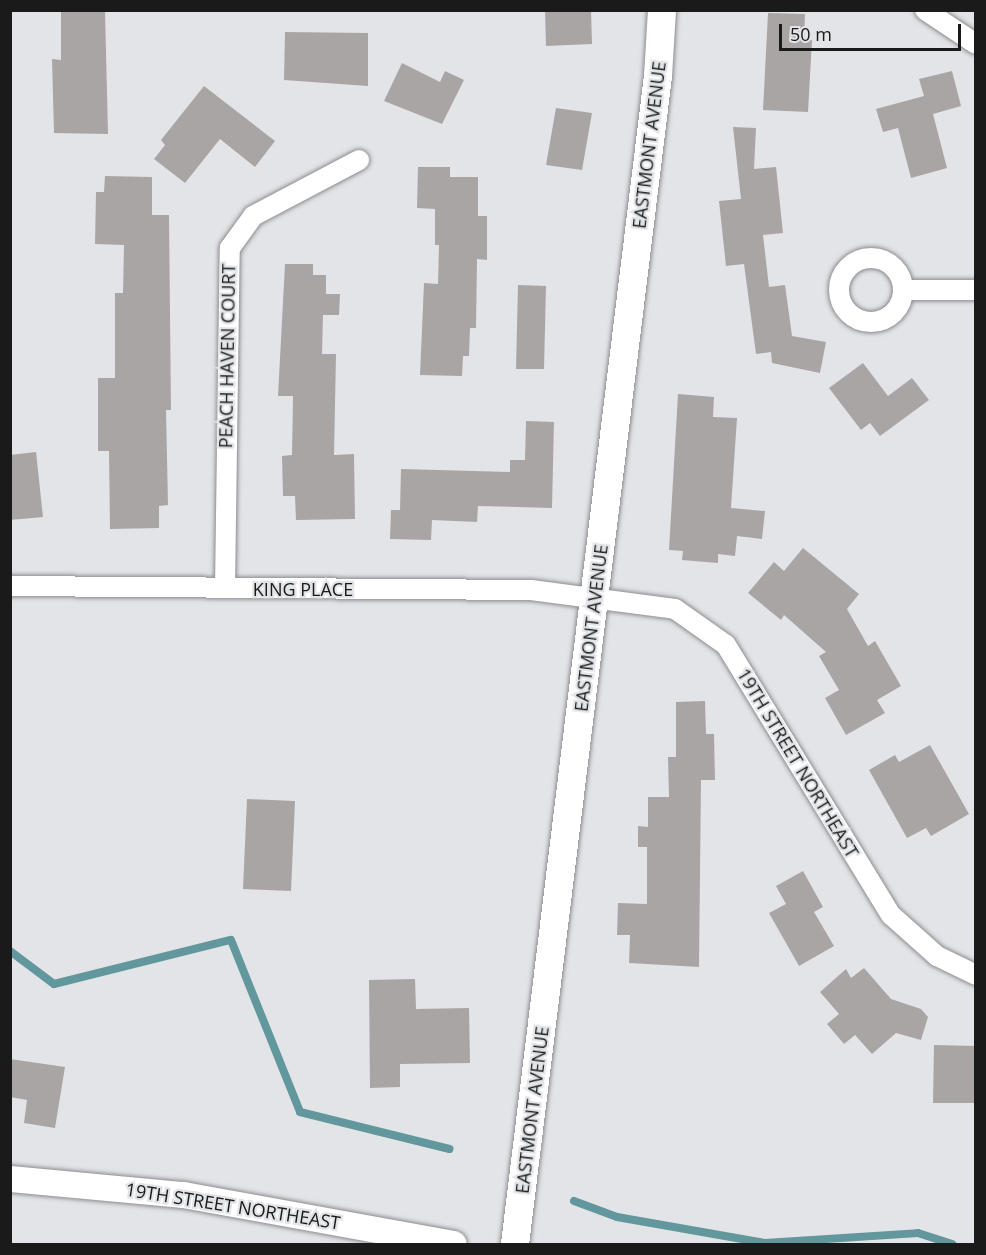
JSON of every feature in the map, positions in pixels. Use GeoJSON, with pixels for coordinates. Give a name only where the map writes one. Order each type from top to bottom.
{"type":"FeatureCollection","features":[{"type":"Feature","properties":{"kind":"main road","name":"EASTMONT AVENUE"},"geometry":{"type":"LineString","coordinates":[[515,1245],[658,76],[662,10]]}},
{"type":"Feature","properties":{"kind":"street"},"geometry":{"type":"LineString","coordinates":[[925,10],[975,44]]}},
{"type":"Feature","properties":{"kind":"street","name":"PEACH HAVEN COURT"},"geometry":{"type":"LineString","coordinates":[[225,588],[230,248],[253,216],[359,160]]}},
{"type":"Feature","properties":{"kind":"street"},"geometry":{"type":"LineString","coordinates":[[903,290],[975,290]]}},
{"type":"Feature","properties":{"kind":"street","name":"KING PLACE"},"geometry":{"type":"LineString","coordinates":[[10,586],[531,590],[594,596]]}},
{"type":"Feature","properties":{"kind":"street","name":"19TH STREET NORTHEAST"},"geometry":{"type":"LineString","coordinates":[[594,596],[675,609],[726,645],[891,915],[937,956],[975,975]]}},
{"type":"Feature","properties":{"kind":"street","name":"19TH STREET NORTHEAST"},"geometry":{"type":"LineString","coordinates":[[10,1179],[184,1195],[454,1245]]}},
{"type":"Feature","properties":{"kind":"building"},"geometry":{"type":"Polygon","coordinates":[[[61,10],[105,10],[108,134],[54,133],[52,59],[61,60],[61,10]]]}},
{"type":"Feature","properties":{"kind":"building"},"geometry":{"type":"Polygon","coordinates":[[[545,10],[591,10],[592,44],[546,46],[545,10]]]}},
{"type":"Feature","properties":{"kind":"building"},"geometry":{"type":"Polygon","coordinates":[[[768,13],[805,14],[804,39],[812,40],[808,112],[763,110],[768,13]]]}},
{"type":"Feature","properties":{"kind":"building"},"geometry":{"type":"Polygon","coordinates":[[[285,32],[368,33],[368,86],[284,80],[285,32]]]}},
{"type":"Feature","properties":{"kind":"building"},"geometry":{"type":"Polygon","coordinates":[[[402,63],[440,82],[445,71],[464,80],[442,124],[384,101],[402,63]]]}},
{"type":"Feature","properties":{"kind":"building"},"geometry":{"type":"Polygon","coordinates":[[[952,71],[961,106],[933,114],[947,168],[911,178],[898,128],[883,132],[876,109],[924,96],[919,79],[952,71]]]}},
{"type":"Feature","properties":{"kind":"building"},"geometry":{"type":"Polygon","coordinates":[[[204,86],[275,141],[255,167],[220,139],[185,183],[154,159],[165,145],[161,140],[204,86]]]}},
{"type":"Feature","properties":{"kind":"building"},"geometry":{"type":"Polygon","coordinates":[[[556,108],[592,113],[582,170],[546,165],[556,108]]]}},
{"type":"Feature","properties":{"kind":"building"},"geometry":{"type":"Polygon","coordinates":[[[733,127],[756,128],[754,169],[776,167],[783,233],[763,235],[769,287],[785,285],[792,336],[826,342],[820,373],[772,363],[771,352],[756,354],[744,264],[726,266],[719,201],[741,199],[733,127]]]}},
{"type":"Feature","properties":{"kind":"building"},"geometry":{"type":"Polygon","coordinates":[[[418,167],[450,167],[450,177],[478,177],[478,216],[487,216],[487,260],[477,259],[476,328],[470,328],[469,356],[463,356],[462,376],[420,375],[424,283],[438,284],[439,245],[435,245],[435,209],[417,208],[418,167]]]}},
{"type":"Feature","properties":{"kind":"building"},"geometry":{"type":"Polygon","coordinates":[[[105,176],[152,177],[152,215],[169,215],[171,410],[166,410],[168,505],[159,506],[159,528],[110,529],[109,451],[98,451],[98,378],[115,378],[115,293],[123,293],[124,245],[95,244],[96,192],[104,192],[105,176]]]}},
{"type":"Feature","properties":{"kind":"building"},"geometry":{"type":"Polygon","coordinates":[[[285,264],[313,264],[313,275],[326,275],[326,294],[340,294],[339,315],[323,315],[322,354],[336,354],[334,455],[354,454],[355,519],[296,520],[295,496],[283,496],[282,456],[292,455],[293,396],[278,396],[285,264]]]}},
{"type":"Feature","properties":{"kind":"building"},"geometry":{"type":"Polygon","coordinates":[[[518,285],[546,286],[544,369],[516,369],[518,285]]]}},
{"type":"Feature","properties":{"kind":"building"},"geometry":{"type":"Polygon","coordinates":[[[863,363],[888,396],[912,378],[929,400],[880,436],[870,423],[861,430],[829,388],[863,363]]]}},
{"type":"Feature","properties":{"kind":"building"},"geometry":{"type":"Polygon","coordinates":[[[678,394],[714,397],[713,417],[737,418],[731,508],[765,511],[762,539],[737,536],[735,556],[718,554],[718,563],[682,560],[683,551],[669,550],[678,394]]]}},
{"type":"Feature","properties":{"kind":"building"},"geometry":{"type":"Polygon","coordinates":[[[526,421],[554,422],[552,508],[478,506],[477,522],[432,520],[431,540],[390,539],[391,510],[400,510],[401,469],[510,472],[510,460],[525,460],[526,421]]]}},
{"type":"Feature","properties":{"kind":"building"},"geometry":{"type":"Polygon","coordinates":[[[36,452],[43,517],[10,520],[10,455],[36,452]]]}},
{"type":"Feature","properties":{"kind":"building"},"geometry":{"type":"Polygon","coordinates":[[[803,548],[859,594],[847,609],[868,646],[875,641],[901,686],[877,700],[885,713],[846,735],[825,698],[839,690],[819,656],[826,652],[784,615],[781,620],[748,593],[774,562],[784,571],[803,548]]]}},
{"type":"Feature","properties":{"kind":"building"},"geometry":{"type":"Polygon","coordinates":[[[705,701],[706,734],[714,734],[715,780],[701,780],[699,967],[629,963],[630,935],[617,935],[618,903],[647,904],[647,847],[638,847],[638,826],[648,827],[648,797],[669,797],[668,757],[676,757],[676,702],[705,701]]]}},
{"type":"Feature","properties":{"kind":"building"},"geometry":{"type":"Polygon","coordinates":[[[930,745],[969,814],[931,836],[926,828],[907,838],[869,770],[895,755],[899,762],[930,745]]]}},
{"type":"Feature","properties":{"kind":"building"},"geometry":{"type":"Polygon","coordinates":[[[247,799],[295,801],[291,891],[243,889],[247,799]]]}},
{"type":"Feature","properties":{"kind":"building"},"geometry":{"type":"Polygon","coordinates":[[[803,871],[823,907],[814,912],[834,946],[799,966],[769,913],[786,904],[776,886],[803,871]]]}},
{"type":"Feature","properties":{"kind":"building"},"geometry":{"type":"Polygon","coordinates":[[[864,968],[891,999],[921,1009],[928,1017],[921,1040],[896,1033],[872,1054],[855,1035],[844,1044],[827,1024],[839,1014],[820,992],[846,969],[851,978],[864,968]]]}},
{"type":"Feature","properties":{"kind":"building"},"geometry":{"type":"Polygon","coordinates":[[[415,979],[416,1009],[469,1008],[470,1063],[400,1064],[400,1087],[370,1088],[369,980],[415,979]]]}},
{"type":"Feature","properties":{"kind":"building"},"geometry":{"type":"Polygon","coordinates":[[[934,1045],[975,1046],[975,1103],[933,1103],[934,1045]]]}},
{"type":"Feature","properties":{"kind":"building"},"geometry":{"type":"Polygon","coordinates":[[[10,1059],[65,1067],[55,1128],[24,1123],[27,1100],[10,1097],[10,1059]]]}},
{"type":"Feature","properties":{"kind":"waterway"},"geometry":{"type":"LineString","coordinates":[[10,951],[54,984],[231,940],[300,1112],[449,1149]]}},
{"type":"Feature","properties":{"kind":"waterway"},"geometry":{"type":"LineString","coordinates":[[574,1201],[617,1217],[765,1243],[918,1233],[952,1244]]}}]}
